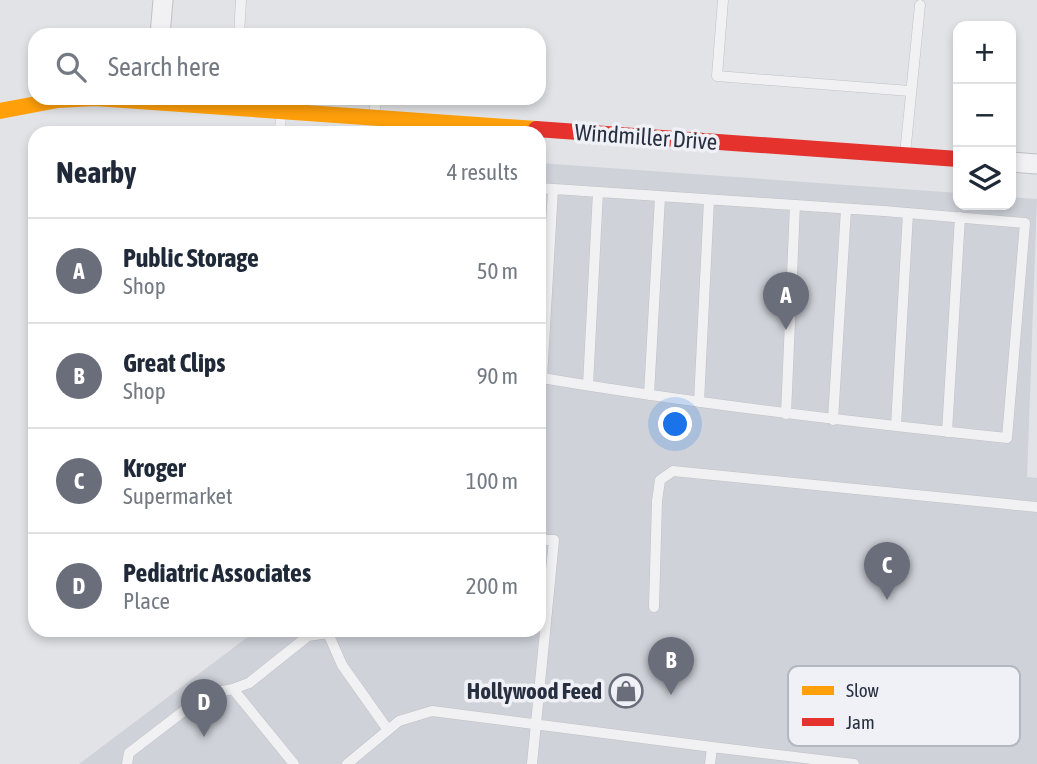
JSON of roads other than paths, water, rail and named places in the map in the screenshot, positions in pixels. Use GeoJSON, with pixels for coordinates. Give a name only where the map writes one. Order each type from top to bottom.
{"type":"FeatureCollection","features":[{"type":"Feature","properties":{"kind":"street"},"geometry":{"type":"LineString","coordinates":[[161,28],[163,0]]}},
{"type":"Feature","properties":{"kind":"street","name":"Windmiller Drive"},"geometry":{"type":"LineString","coordinates":[[0,111],[32,105]]}},
{"type":"Feature","properties":{"kind":"street","name":"Windmiller Drive"},"geometry":{"type":"LineString","coordinates":[[212,105],[374,117],[421,126]]}},
{"type":"Feature","properties":{"kind":"street","name":"Windmiller Drive"},"geometry":{"type":"LineString","coordinates":[[546,133],[953,159]]}},
{"type":"Feature","properties":{"kind":"street"},"geometry":{"type":"LineString","coordinates":[[1016,162],[1037,164]]}},
{"type":"Feature","properties":{"kind":"lane"},"geometry":{"type":"LineString","coordinates":[[239,28],[241,0]]}},
{"type":"Feature","properties":{"kind":"lane"},"geometry":{"type":"LineString","coordinates":[[723,0],[717,76],[910,92]]}},
{"type":"Feature","properties":{"kind":"lane"},"geometry":{"type":"LineString","coordinates":[[905,155],[920,5]]}},
{"type":"Feature","properties":{"kind":"lane"},"geometry":{"type":"LineString","coordinates":[[374,117],[375,105]]}},
{"type":"Feature","properties":{"kind":"lane"},"geometry":{"type":"LineString","coordinates":[[280,126],[281,111]]}},
{"type":"Feature","properties":{"kind":"lane"},"geometry":{"type":"LineString","coordinates":[[546,188],[1025,223],[1007,438],[786,414],[546,378]]}},
{"type":"Feature","properties":{"kind":"lane"},"geometry":{"type":"LineString","coordinates":[[546,309],[553,189]]}},
{"type":"Feature","properties":{"kind":"lane"},"geometry":{"type":"LineString","coordinates":[[588,385],[598,192]]}},
{"type":"Feature","properties":{"kind":"lane"},"geometry":{"type":"LineString","coordinates":[[649,395],[660,197]]}},
{"type":"Feature","properties":{"kind":"lane"},"geometry":{"type":"LineString","coordinates":[[699,402],[709,200]]}},
{"type":"Feature","properties":{"kind":"lane"},"geometry":{"type":"LineString","coordinates":[[786,414],[795,205]]}},
{"type":"Feature","properties":{"kind":"lane"},"geometry":{"type":"LineString","coordinates":[[833,420],[846,209]]}},
{"type":"Feature","properties":{"kind":"lane"},"geometry":{"type":"LineString","coordinates":[[896,426],[908,213]]}},
{"type":"Feature","properties":{"kind":"lane"},"geometry":{"type":"LineString","coordinates":[[947,432],[960,218]]}},
{"type":"Feature","properties":{"kind":"lane"},"geometry":{"type":"LineString","coordinates":[[654,607],[657,501],[660,480],[673,471],[1037,507]]}},
{"type":"Feature","properties":{"kind":"lane"},"geometry":{"type":"LineString","coordinates":[[546,540],[554,540],[546,627]]}},
{"type":"Feature","properties":{"kind":"lane"},"geometry":{"type":"LineString","coordinates":[[127,764],[129,753],[206,694],[249,683],[307,637]]}},
{"type":"Feature","properties":{"kind":"lane"},"geometry":{"type":"LineString","coordinates":[[330,637],[342,665],[388,730]]}},
{"type":"Feature","properties":{"kind":"lane"},"geometry":{"type":"LineString","coordinates":[[532,764],[545,637]]}},
{"type":"Feature","properties":{"kind":"lane"},"geometry":{"type":"LineString","coordinates":[[233,689],[294,764]]}},
{"type":"Feature","properties":{"kind":"lane"},"geometry":{"type":"LineString","coordinates":[[347,764],[400,721],[432,711],[854,764]]}},
{"type":"Feature","properties":{"kind":"lane"},"geometry":{"type":"LineString","coordinates":[[710,764],[712,747]]}},
{"type":"Feature","properties":{"kind":"place","name":"Public Storage"},"geometry":{"type":"Point","coordinates":[786,330]}},
{"type":"Feature","properties":{"kind":"place","name":"Kroger"},"geometry":{"type":"Point","coordinates":[887,600]}},
{"type":"Feature","properties":{"kind":"place","name":"Hollywood Feed"},"geometry":{"type":"Point","coordinates":[626,691]}},
{"type":"Feature","properties":{"kind":"place","name":"Great Clips"},"geometry":{"type":"Point","coordinates":[671,695]}},
{"type":"Feature","properties":{"kind":"place","name":"Pediatric Associates"},"geometry":{"type":"Point","coordinates":[204,737]}}]}
